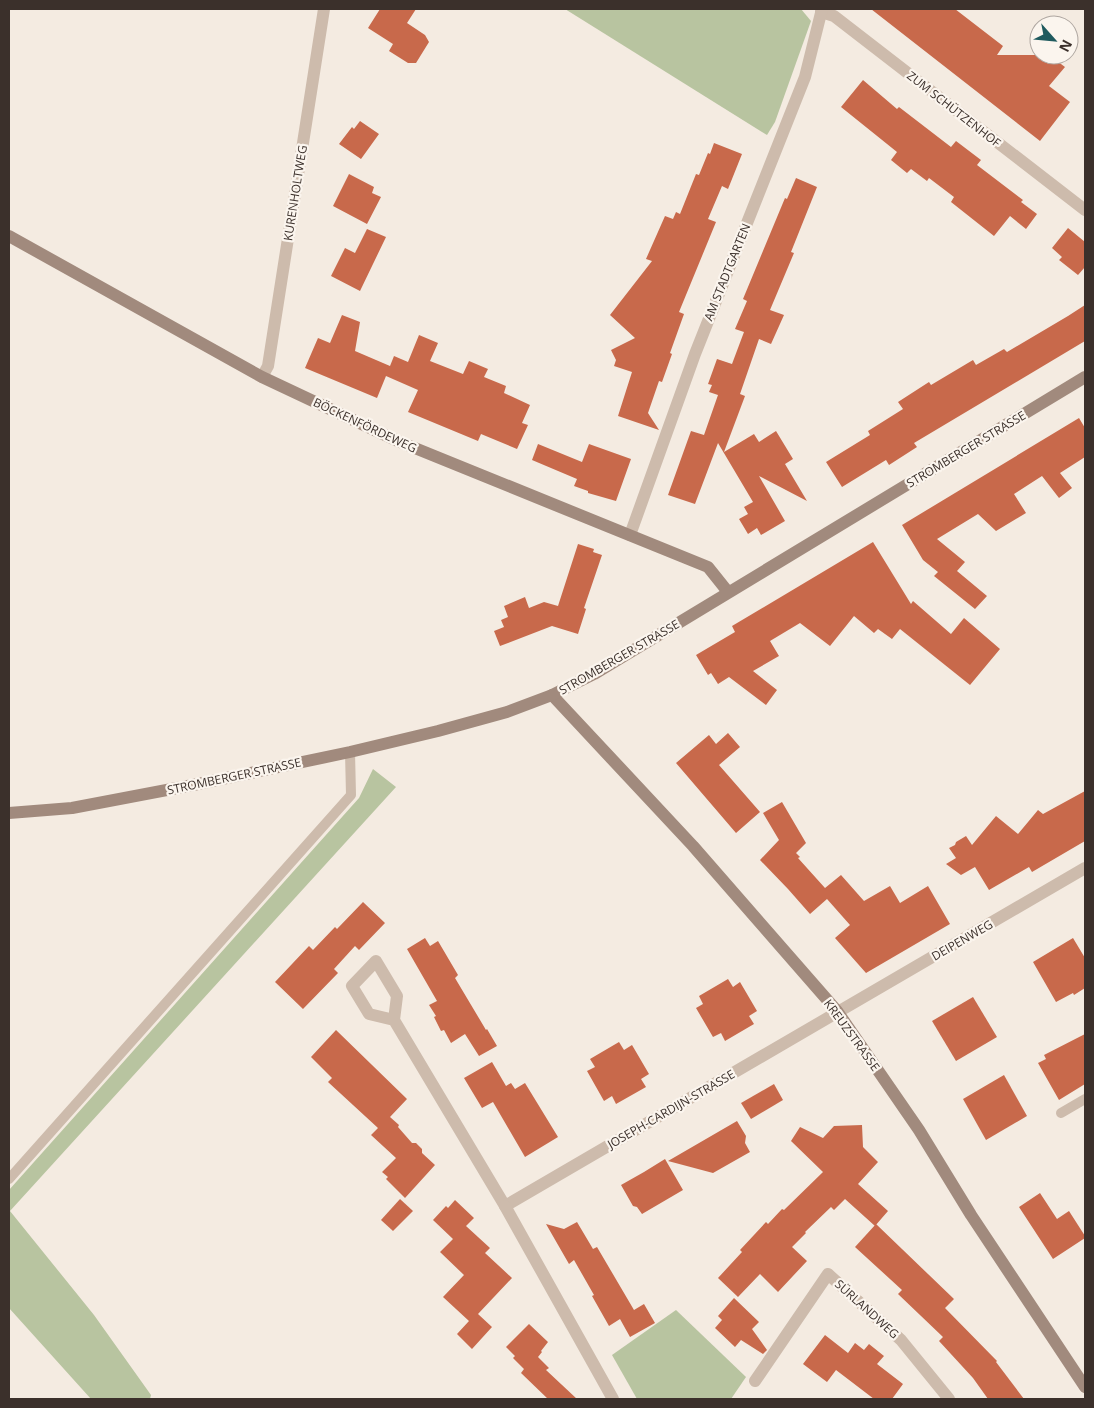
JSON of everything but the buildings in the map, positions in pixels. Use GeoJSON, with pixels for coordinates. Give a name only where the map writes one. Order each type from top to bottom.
{"type":"FeatureCollection","features":[{"type":"Feature","properties":{"kind":"street","name":"KURENHOLTWEG"},"geometry":{"type":"LineString","coordinates":[[262,377],[268,366],[324,9]]}},
{"type":"Feature","properties":{"kind":"street","name":"ZUM SCHÜTZENHOF"},"geometry":{"type":"LineString","coordinates":[[821,10],[834,16],[1085,210]]}},
{"type":"Feature","properties":{"kind":"street","name":"AM STADTGARTEN"},"geometry":{"type":"LineString","coordinates":[[630,536],[695,354],[805,77],[821,10]]}},
{"type":"Feature","properties":{"kind":"street","name":"BÖCKENFÖRDEWEG"},"geometry":{"type":"LineString","coordinates":[[9,236],[262,377],[400,442],[708,567],[728,592]]}},
{"type":"Feature","properties":{"kind":"street","name":"STROMBERGER STRASSE"},"geometry":{"type":"LineString","coordinates":[[9,813],[72,808],[350,752],[508,712],[552,695],[594,674],[1085,377]]}},
{"type":"Feature","properties":{"kind":"street","name":"KREUZSTRASSE"},"geometry":{"type":"LineString","coordinates":[[552,695],[693,846],[837,1011],[919,1130],[971,1215],[1085,1387]]}},
{"type":"Feature","properties":{"kind":"street","name":"DEIPENWEG"},"geometry":{"type":"LineString","coordinates":[[837,1011],[1085,868]]}},
{"type":"Feature","properties":{"kind":"street","name":"JOSEPH-CARDIJN-STRASSE"},"geometry":{"type":"LineString","coordinates":[[505,1206],[837,1011]]}},
{"type":"Feature","properties":{"kind":"street"},"geometry":{"type":"LineString","coordinates":[[394,1020],[505,1206],[613,1399]]}},
{"type":"Feature","properties":{"kind":"street","name":"SÜRLANDWEG"},"geometry":{"type":"LineString","coordinates":[[755,1381],[828,1274],[901,1340],[949,1399]]}},
{"type":"Feature","properties":{"kind":"lane"},"geometry":{"type":"LineString","coordinates":[[9,1179],[351,795],[350,752]]}},
{"type":"Feature","properties":{"kind":"lane"},"geometry":{"type":"LineString","coordinates":[[1062,1113],[1085,1098]]}},
{"type":"Feature","properties":{"kind":"green space"},"geometry":{"type":"Polygon","coordinates":[[[565,9],[801,9],[811,21],[775,122],[767,135],[565,9]]]}},
{"type":"Feature","properties":{"kind":"green space"},"geometry":{"type":"Polygon","coordinates":[[[373,769],[396,787],[10,1211],[94,1315],[151,1395],[150,1399],[91,1399],[9,1308],[9,1190],[359,798],[373,769]]]}},
{"type":"Feature","properties":{"kind":"green space"},"geometry":{"type":"Polygon","coordinates":[[[676,1310],[746,1377],[731,1399],[637,1399],[612,1355],[676,1310]]]}}]}
